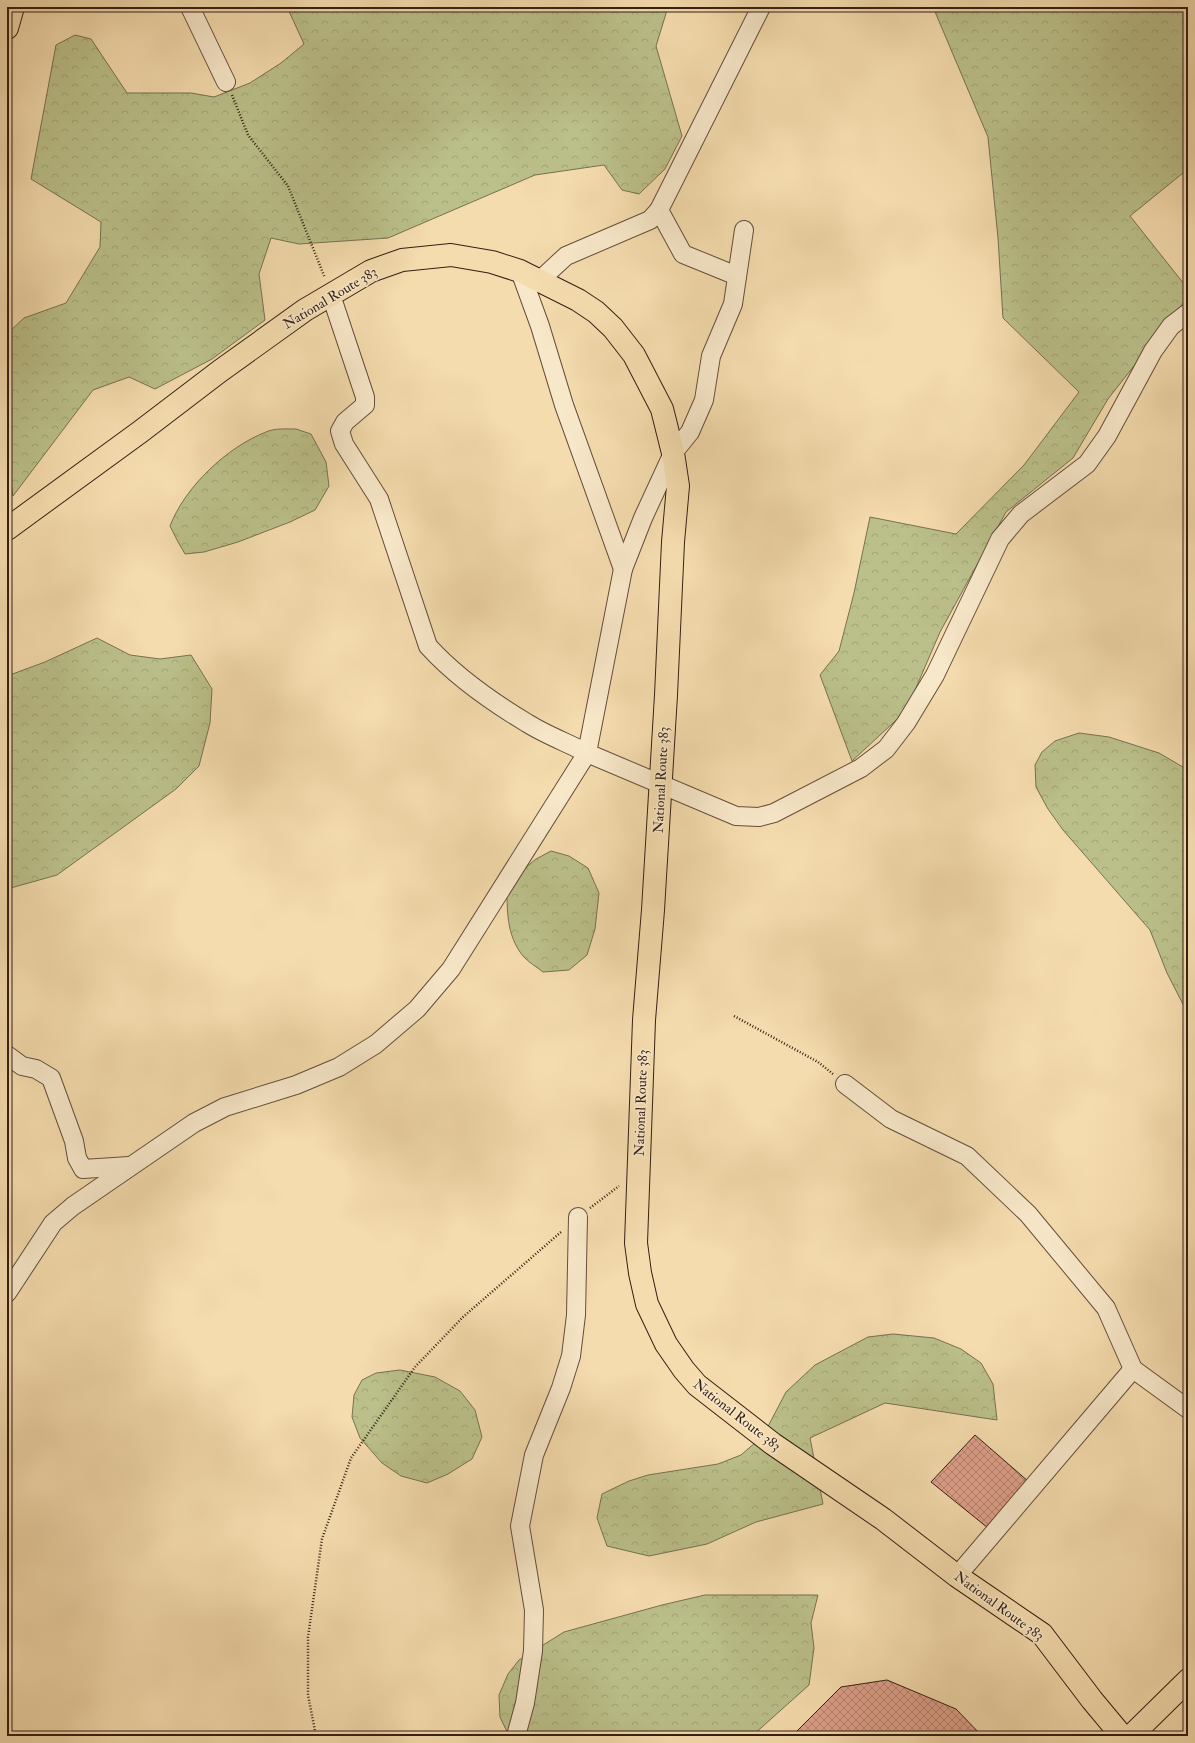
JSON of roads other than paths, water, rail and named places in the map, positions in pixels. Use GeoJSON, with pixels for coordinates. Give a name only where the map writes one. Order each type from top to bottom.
{"type":"FeatureCollection","features":[{"type":"Feature","properties":{"kind":"highway"},"geometry":{"type":"LineString","coordinates":[[7,28],[13,7]]}},
{"type":"Feature","properties":{"kind":"highway","name":"National Route 383"},"geometry":{"type":"LineString","coordinates":[[7,529],[140,432],[220,371],[306,310],[371,271],[402,260],[451,255],[492,262],[520,271],[596,312],[613,328],[634,355],[662,409],[678,486],[673,542],[662,783],[644,1020],[638,1173],[636,1242],[640,1273],[647,1304],[666,1344],[696,1385],[772,1444],[883,1519],[957,1576],[1042,1634],[1092,1700],[1122,1736]]}},
{"type":"Feature","properties":{"kind":"highway"},"geometry":{"type":"LineString","coordinates":[[1131,1736],[1188,1680]]}},
{"type":"Feature","properties":{"kind":"street"},"geometry":{"type":"LineString","coordinates":[[190,7],[226,82]]}},
{"type":"Feature","properties":{"kind":"street"},"geometry":{"type":"LineString","coordinates":[[539,281],[566,256],[650,220],[659,210],[761,7]]}},
{"type":"Feature","properties":{"kind":"street"},"geometry":{"type":"LineString","coordinates":[[659,210],[683,254],[737,276]]}},
{"type":"Feature","properties":{"kind":"street"},"geometry":{"type":"LineString","coordinates":[[7,1293],[53,1223],[73,1206],[194,1123],[226,1107],[296,1084],[339,1067],[376,1044],[417,1009],[451,969],[588,753],[623,569],[643,518],[672,453],[690,432],[704,400],[711,356],[733,304],[744,230]]}},
{"type":"Feature","properties":{"kind":"street"},"geometry":{"type":"LineString","coordinates":[[520,271],[540,326],[564,405],[623,569]]}},
{"type":"Feature","properties":{"kind":"street"},"geometry":{"type":"LineString","coordinates":[[332,295],[365,397],[365,405],[345,422],[340,431],[344,444],[379,499],[428,646],[441,661],[528,724],[588,753],[662,783],[736,816],[759,817],[774,812],[861,768],[886,749],[906,723],[935,675],[1000,539],[1021,514],[1087,464],[1107,436],[1154,351],[1171,326],[1188,313]]}},
{"type":"Feature","properties":{"kind":"street"},"geometry":{"type":"LineString","coordinates":[[7,1055],[22,1066],[36,1069],[50,1078],[74,1141],[77,1158],[84,1169],[131,1166]]}},
{"type":"Feature","properties":{"kind":"street"},"geometry":{"type":"LineString","coordinates":[[845,1084],[891,1119],[967,1156],[1028,1214],[1106,1308],[1134,1369],[1188,1409]]}},
{"type":"Feature","properties":{"kind":"street"},"geometry":{"type":"LineString","coordinates":[[516,1736],[526,1703],[532,1658],[534,1610],[520,1526],[534,1455],[561,1388],[571,1356],[576,1315],[578,1217]]}},
{"type":"Feature","properties":{"kind":"street"},"geometry":{"type":"LineString","coordinates":[[957,1576],[1134,1369]]}}]}
